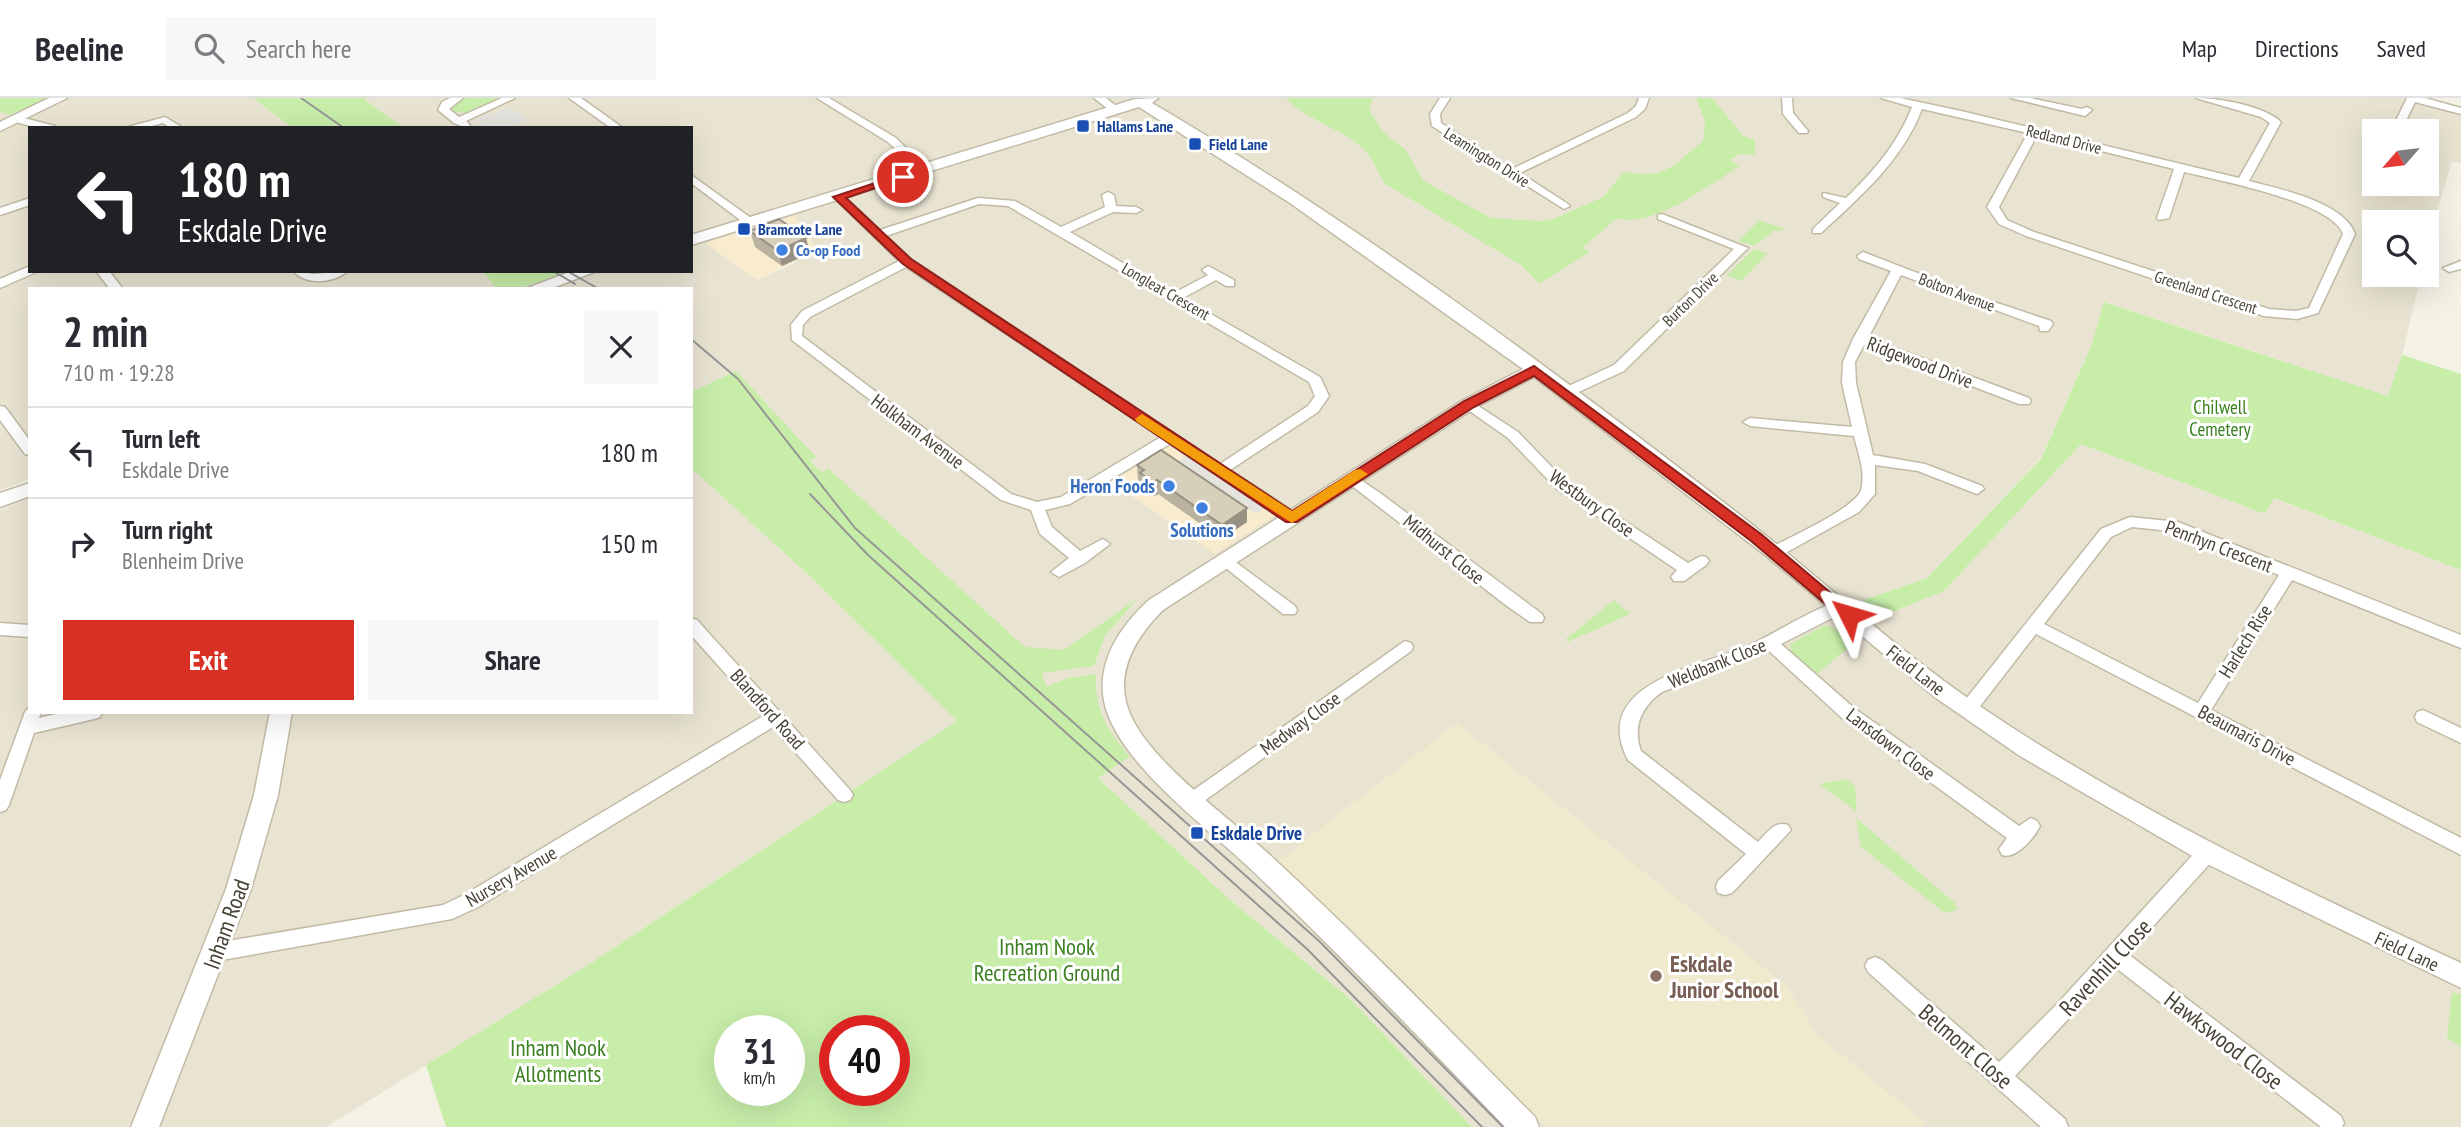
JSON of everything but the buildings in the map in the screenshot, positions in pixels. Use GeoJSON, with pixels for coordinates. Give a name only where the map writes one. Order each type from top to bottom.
{"type":"FeatureCollection","features":[{"type":"Feature","properties":{"kind":"street"},"geometry":{"type":"LineString","coordinates":[[0,127],[60,98]]}},
{"type":"Feature","properties":{"kind":"street"},"geometry":{"type":"LineString","coordinates":[[458,98],[446,104],[443,110],[466,126]]}},
{"type":"Feature","properties":{"kind":"street"},"geometry":{"type":"LineString","coordinates":[[458,121],[510,98]]}},
{"type":"Feature","properties":{"kind":"street"},"geometry":{"type":"LineString","coordinates":[[574,98],[615,126]]}},
{"type":"Feature","properties":{"kind":"street"},"geometry":{"type":"LineString","coordinates":[[822,98],[892,140],[924,171]]}},
{"type":"Feature","properties":{"kind":"street"},"geometry":{"type":"LineString","coordinates":[[1099,98],[1116,110]]}},
{"type":"Feature","properties":{"kind":"street","name":"Leamington Drive"},"geometry":{"type":"LineString","coordinates":[[1445,98],[1435,111],[1436,124],[1564,206]]}},
{"type":"Feature","properties":{"kind":"street"},"geometry":{"type":"LineString","coordinates":[[1512,173],[1632,115],[1642,107],[1644,98]]}},
{"type":"Feature","properties":{"kind":"street"},"geometry":{"type":"LineString","coordinates":[[1787,98],[1786,106],[1794,122],[1807,127]]}},
{"type":"Feature","properties":{"kind":"street","name":"Redland Drive"},"geometry":{"type":"LineString","coordinates":[[1889,98],[2242,183]]}},
{"type":"Feature","properties":{"kind":"street"},"geometry":{"type":"LineString","coordinates":[[2016,98],[2085,113],[2087,110]]}},
{"type":"Feature","properties":{"kind":"street"},"geometry":{"type":"LineString","coordinates":[[2201,98],[2265,116],[2276,122],[2242,183]]}},
{"type":"Feature","properties":{"kind":"street"},"geometry":{"type":"LineString","coordinates":[[2402,119],[2413,98],[2461,111]]}},
{"type":"Feature","properties":{"kind":"street"},"geometry":{"type":"LineString","coordinates":[[693,239],[924,171],[1147,100]]}},
{"type":"Feature","properties":{"kind":"street","name":"Field Lane"},"geometry":{"type":"LineString","coordinates":[[1147,100],[1329,221],[1534,370],[1775,552],[1900,659],[1968,709],[2090,789],[2206,854],[2461,976]]}},
{"type":"Feature","properties":{"kind":"street"},"geometry":{"type":"LineString","coordinates":[[1817,231],[1900,144],[1911,127],[1918,105]]}},
{"type":"Feature","properties":{"kind":"street"},"geometry":{"type":"LineString","coordinates":[[16,119],[43,126]]}},
{"type":"Feature","properties":{"kind":"street"},"geometry":{"type":"LineString","coordinates":[[137,126],[159,120],[175,126]]}},
{"type":"Feature","properties":{"kind":"street","name":"Greenland Crescent"},"geometry":{"type":"LineString","coordinates":[[2034,131],[1993,207],[2003,222],[2030,234],[2267,313],[2288,315],[2311,312],[2317,306],[2349,234],[2346,225],[2315,206],[2242,183]]}},
{"type":"Feature","properties":{"kind":"street"},"geometry":{"type":"LineString","coordinates":[[2163,218],[2180,167]]}},
{"type":"Feature","properties":{"kind":"street"},"geometry":{"type":"LineString","coordinates":[[693,180],[751,223]]}},
{"type":"Feature","properties":{"kind":"street"},"geometry":{"type":"LineString","coordinates":[[1108,195],[1111,209]]}},
{"type":"Feature","properties":{"kind":"street"},"geometry":{"type":"LineString","coordinates":[[1828,195],[1847,202]]}},
{"type":"Feature","properties":{"kind":"street"},"geometry":{"type":"LineString","coordinates":[[839,197],[907,262],[1292,518]]}},
{"type":"Feature","properties":{"kind":"street","name":"Longleat Crescent"},"geometry":{"type":"LineString","coordinates":[[877,234],[986,201],[1016,204],[1306,372],[1322,391],[1320,401],[1313,409],[1221,471]]}},
{"type":"Feature","properties":{"kind":"street"},"geometry":{"type":"LineString","coordinates":[[0,212],[28,202]]}},
{"type":"Feature","properties":{"kind":"street"},"geometry":{"type":"LineString","coordinates":[[1063,231],[1111,209],[1136,210]]}},
{"type":"Feature","properties":{"kind":"street","name":"Burton Drive"},"geometry":{"type":"LineString","coordinates":[[1565,393],[1619,368],[1742,248],[1662,217]]}},
{"type":"Feature","properties":{"kind":"street","name":"Bolton Avenue"},"geometry":{"type":"LineString","coordinates":[[1863,256],[2047,324],[2045,328]]}},
{"type":"Feature","properties":{"kind":"street","name":"Holkham Avenue"},"geometry":{"type":"LineString","coordinates":[[907,262],[806,314],[797,326],[796,337],[1006,497],[1037,507]]}},
{"type":"Feature","properties":{"kind":"street"},"geometry":{"type":"LineString","coordinates":[[1775,552],[1862,502],[1870,488],[1868,459],[1849,368],[1859,339],[1898,270]]}},
{"type":"Feature","properties":{"kind":"street"},"geometry":{"type":"LineString","coordinates":[[0,284],[28,271]]}},
{"type":"Feature","properties":{"kind":"street"},"geometry":{"type":"LineString","coordinates":[[1177,297],[1211,272],[1230,283]]}},
{"type":"Feature","properties":{"kind":"street"},"geometry":{"type":"LineString","coordinates":[[104,273],[115,287]]}},
{"type":"Feature","properties":{"kind":"street"},"geometry":{"type":"LineString","coordinates":[[301,273],[316,277],[333,273]]}},
{"type":"Feature","properties":{"kind":"street"},"geometry":{"type":"LineString","coordinates":[[539,287],[583,273]]}},
{"type":"Feature","properties":{"kind":"street","name":"Ridgewood Drive"},"geometry":{"type":"LineString","coordinates":[[1859,339],[1978,391],[2024,401]]}},
{"type":"Feature","properties":{"kind":"street"},"geometry":{"type":"LineString","coordinates":[[1525,1127],[1339,939],[1159,768],[1127,731],[1115,701],[1113,670],[1126,637],[1142,618],[1226,560],[1469,404],[1534,370]]}},
{"type":"Feature","properties":{"kind":"street","name":"Westbury Close"},"geometry":{"type":"LineString","coordinates":[[1469,404],[1513,435],[1562,486],[1689,569]]}},
{"type":"Feature","properties":{"kind":"street"},"geometry":{"type":"LineString","coordinates":[[0,410],[28,448]]}},
{"type":"Feature","properties":{"kind":"street"},"geometry":{"type":"LineString","coordinates":[[1750,422],[1771,417],[1861,432]]}},
{"type":"Feature","properties":{"kind":"street"},"geometry":{"type":"LineString","coordinates":[[1080,559],[1045,530],[1037,507],[1052,506],[1075,497],[1171,437]]}},
{"type":"Feature","properties":{"kind":"street"},"geometry":{"type":"LineString","coordinates":[[1868,459],[1920,467],[1952,485],[1977,489]]}},
{"type":"Feature","properties":{"kind":"street","name":"Midhurst Close"},"geometry":{"type":"LineString","coordinates":[[1352,479],[1430,536],[1478,579],[1536,618]]}},
{"type":"Feature","properties":{"kind":"street"},"geometry":{"type":"LineString","coordinates":[[0,500],[28,490]]}},
{"type":"Feature","properties":{"kind":"street","name":"Penrhyn Crescent"},"geometry":{"type":"LineString","coordinates":[[1968,709],[2106,533],[2130,522],[2150,521],[2173,526],[2461,642]]}},
{"type":"Feature","properties":{"kind":"street"},"geometry":{"type":"LineString","coordinates":[[1059,572],[1103,544]]}},
{"type":"Feature","properties":{"kind":"street"},"geometry":{"type":"LineString","coordinates":[[1226,560],[1289,610]]}},
{"type":"Feature","properties":{"kind":"street","name":"Harlech Rise"},"geometry":{"type":"LineString","coordinates":[[2202,711],[2289,572]]}},
{"type":"Feature","properties":{"kind":"street","name":"Weldbank Close"},"geometry":{"type":"LineString","coordinates":[[1758,853],[1634,755],[1627,739],[1634,711],[1647,694],[1666,682],[1770,643],[1840,607]]}},
{"type":"Feature","properties":{"kind":"street","name":"Beaumaris Drive"},"geometry":{"type":"LineString","coordinates":[[2032,625],[2461,847]]}},
{"type":"Feature","properties":{"kind":"street","name":"Blandford Road"},"geometry":{"type":"LineString","coordinates":[[693,626],[844,795]]}},
{"type":"Feature","properties":{"kind":"street"},"geometry":{"type":"LineString","coordinates":[[0,629],[28,631]]}},
{"type":"Feature","properties":{"kind":"street","name":"Lansdown Close"},"geometry":{"type":"LineString","coordinates":[[1770,643],[1847,713],[2020,837]]}},
{"type":"Feature","properties":{"kind":"street","name":"Medway Close"},"geometry":{"type":"LineString","coordinates":[[1194,799],[1405,647]]}},
{"type":"Feature","properties":{"kind":"street"},"geometry":{"type":"LineString","coordinates":[[2,798],[30,720],[78,714]]}},
{"type":"Feature","properties":{"kind":"street","name":"Inham Road"},"geometry":{"type":"LineString","coordinates":[[145,1127],[216,952],[264,803],[281,714]]}},
{"type":"Feature","properties":{"kind":"street","name":"Nursery Avenue"},"geometry":{"type":"LineString","coordinates":[[216,952],[445,913],[471,901],[776,717]]}},
{"type":"Feature","properties":{"kind":"street"},"geometry":{"type":"LineString","coordinates":[[2422,719],[2461,736]]}},
{"type":"Feature","properties":{"kind":"street"},"geometry":{"type":"LineString","coordinates":[[1725,887],[1782,830]]}},
{"type":"Feature","properties":{"kind":"street","name":"Ravenhill Close"},"geometry":{"type":"LineString","coordinates":[[2000,1076],[2115,956],[2206,854]]}},
{"type":"Feature","properties":{"kind":"street","name":"Hawkswood Close"},"geometry":{"type":"LineString","coordinates":[[2115,956],[2333,1123]]}},
{"type":"Feature","properties":{"kind":"street","name":"Belmont Close"},"geometry":{"type":"LineString","coordinates":[[1875,966],[2057,1127]]}},
{"type":"Feature","properties":{"kind":"shaded area"},"geometry":{"type":"Polygon","coordinates":[[[48,98],[253,98],[290,126],[28,126],[28,273],[484,273],[495,287],[28,287],[28,480],[0,490],[0,112],[10,115],[48,98]]]}},
{"type":"Feature","properties":{"kind":"shaded area"},"geometry":{"type":"Polygon","coordinates":[[[2430,98],[2461,106],[2461,163],[2452,161],[2438,210],[2362,210],[2362,287],[2418,287],[2402,355],[2388,396],[2105,302],[2092,344],[2041,458],[1927,578],[1863,600],[1883,616],[1944,591],[2081,444],[2265,514],[2273,498],[2461,570],[2461,1127],[1472,1127],[1351,1000],[1228,898],[1098,778],[1126,758],[1046,687],[810,460],[815,457],[736,371],[693,391],[693,287],[522,287],[567,273],[693,273],[693,126],[401,126],[364,99],[2430,98]],[[706,243],[757,280],[795,263],[706,243]]]}},
{"type":"Feature","properties":{"kind":"shaded area"},"geometry":{"type":"Polygon","coordinates":[[[510,107],[528,120],[512,126],[477,126],[482,124],[476,119],[510,107]]]}},
{"type":"Feature","properties":{"kind":"shaded area"},"geometry":{"type":"Polygon","coordinates":[[[795,216],[817,250],[757,280],[705,243],[795,216]]]}},
{"type":"Feature","properties":{"kind":"shaded area"},"geometry":{"type":"Polygon","coordinates":[[[1175,442],[1280,512],[1215,554],[1112,482],[1175,442]]]}},
{"type":"Feature","properties":{"kind":"shaded area"},"geometry":{"type":"Polygon","coordinates":[[[1191,453],[1269,505],[1256,514],[1177,462],[1191,453]]]}},
{"type":"Feature","properties":{"kind":"shaded area"},"geometry":{"type":"Polygon","coordinates":[[[693,470],[813,579],[957,721],[588,965],[326,1127],[0,1127],[0,510],[28,499],[28,714],[693,714],[693,470]]]}},
{"type":"Feature","properties":{"kind":"shaded area"},"geometry":{"type":"Polygon","coordinates":[[[1457,723],[1787,986],[1817,1035],[1924,1121],[1921,1127],[1546,1127],[1278,861],[1457,723]]]}},
{"type":"Feature","properties":{"kind":"green space"},"geometry":{"type":"Polygon","coordinates":[[[0,98],[48,98],[10,115],[0,112],[0,98]]]}},
{"type":"Feature","properties":{"kind":"green space"},"geometry":{"type":"Polygon","coordinates":[[[253,98],[367,98],[365,100],[401,126],[290,126],[253,98]]]}},
{"type":"Feature","properties":{"kind":"green space"},"geometry":{"type":"Polygon","coordinates":[[[463,98],[506,98],[468,113],[449,111],[448,108],[463,98]]]}},
{"type":"Feature","properties":{"kind":"green space"},"geometry":{"type":"Polygon","coordinates":[[[1286,98],[1373,98],[1369,110],[1385,134],[1405,149],[1424,181],[1491,218],[1540,221],[1556,218],[1603,197],[1624,172],[1650,174],[1667,169],[1703,141],[1705,121],[1696,98],[1712,98],[1743,136],[1755,140],[1755,155],[1740,154],[1730,160],[1739,166],[1697,194],[1663,212],[1630,220],[1617,218],[1582,248],[1590,252],[1539,284],[1521,265],[1387,185],[1370,157],[1358,144],[1305,114],[1286,98]]]}},
{"type":"Feature","properties":{"kind":"green space"},"geometry":{"type":"Polygon","coordinates":[[[1759,220],[1788,230],[1773,231],[1755,246],[1738,241],[1759,220]]]}},
{"type":"Feature","properties":{"kind":"green space"},"geometry":{"type":"Polygon","coordinates":[[[1754,249],[1768,253],[1741,281],[1727,275],[1754,249]]]}},
{"type":"Feature","properties":{"kind":"green space"},"geometry":{"type":"Polygon","coordinates":[[[484,273],[567,273],[522,287],[495,287],[484,273]]]}},
{"type":"Feature","properties":{"kind":"green space","name":"Chilwell Cemetery"},"geometry":{"type":"Polygon","coordinates":[[[2104,302],[2388,396],[2402,355],[2461,374],[2461,570],[2274,498],[2265,514],[2081,444],[1944,591],[1883,616],[1863,600],[1927,578],[2041,459],[2092,344],[2104,302]]]}},
{"type":"Feature","properties":{"kind":"green space","name":"Inham Nook Recreation Ground"},"geometry":{"type":"Polygon","coordinates":[[[736,371],[816,457],[810,461],[822,472],[828,468],[1025,647],[1064,650],[1138,598],[1105,636],[1094,666],[1042,673],[1046,687],[1068,678],[1096,674],[1097,698],[1104,718],[1130,756],[1098,778],[1228,898],[1351,1000],[1472,1127],[446,1127],[426,1065],[588,965],[957,721],[813,579],[693,470],[693,391],[736,371]]]}},
{"type":"Feature","properties":{"kind":"green space"},"geometry":{"type":"Polygon","coordinates":[[[1614,600],[1630,614],[1568,642],[1565,640],[1614,600]]]}},
{"type":"Feature","properties":{"kind":"green space"},"geometry":{"type":"Polygon","coordinates":[[[1825,625],[1859,639],[1817,674],[1792,655],[1790,644],[1825,625]]]}},
{"type":"Feature","properties":{"kind":"green space"},"geometry":{"type":"Polygon","coordinates":[[[1845,779],[1855,786],[1857,812],[1819,784],[1845,779]]]}},
{"type":"Feature","properties":{"kind":"green space"},"geometry":{"type":"Polygon","coordinates":[[[1856,818],[1955,903],[1957,910],[1945,913],[1861,847],[1856,818]]]}},
{"type":"Feature","properties":{"kind":"green space"},"geometry":{"type":"Polygon","coordinates":[[[2452,992],[2461,995],[2461,1047],[2447,1038],[2452,992]]]}},
{"type":"Feature","properties":{"kind":"tram line"},"geometry":{"type":"LineString","coordinates":[[301,98],[341,126]]}},
{"type":"Feature","properties":{"kind":"tram line"},"geometry":{"type":"LineString","coordinates":[[556,273],[575,284]]}},
{"type":"Feature","properties":{"kind":"tram line"},"geometry":{"type":"LineString","coordinates":[[571,273],[595,287]]}},
{"type":"Feature","properties":{"kind":"tram line"},"geometry":{"type":"LineString","coordinates":[[693,341],[738,379],[855,528],[1319,941],[1503,1127]]}},
{"type":"Feature","properties":{"kind":"tram line"},"geometry":{"type":"LineString","coordinates":[[810,494],[868,555],[1307,949],[1482,1127]]}},
{"type":"Feature","properties":{"kind":"slow traffic"},"geometry":{"type":"LineString","coordinates":[[1142,419],[1292,518],[1360,474]]}},
{"type":"Feature","properties":{"kind":"place","name":"Hallams Lane"},"geometry":{"type":"Point","coordinates":[1083,126]}},
{"type":"Feature","properties":{"kind":"place","name":"Field Lane"},"geometry":{"type":"Point","coordinates":[1195,144]}},
{"type":"Feature","properties":{"kind":"place","name":"Bramcote Lane"},"geometry":{"type":"Point","coordinates":[744,229]}},
{"type":"Feature","properties":{"kind":"place","name":"Co-op Food"},"geometry":{"type":"Point","coordinates":[782,250]}},
{"type":"Feature","properties":{"kind":"place","name":"Heron Foods"},"geometry":{"type":"Point","coordinates":[1169,486]}},
{"type":"Feature","properties":{"kind":"place","name":"Solutions"},"geometry":{"type":"Point","coordinates":[1202,508]}},
{"type":"Feature","properties":{"kind":"place","name":"Eskdale Drive"},"geometry":{"type":"Point","coordinates":[1197,833]}},
{"type":"Feature","properties":{"kind":"place","name":"Eskdale Junior School"},"geometry":{"type":"Point","coordinates":[1656,976]}},
{"type":"Feature","properties":{"kind":"route"},"geometry":{"type":"LineString","coordinates":[[903,177],[839,197],[907,262],[1292,518],[1469,404],[1534,370],[1756,537],[1849,615]]}},
{"type":"Feature","properties":{"kind":"park label","name":"Inham Nook Allotments"},"geometry":{"type":"Point","coordinates":[558,1060]}}]}
